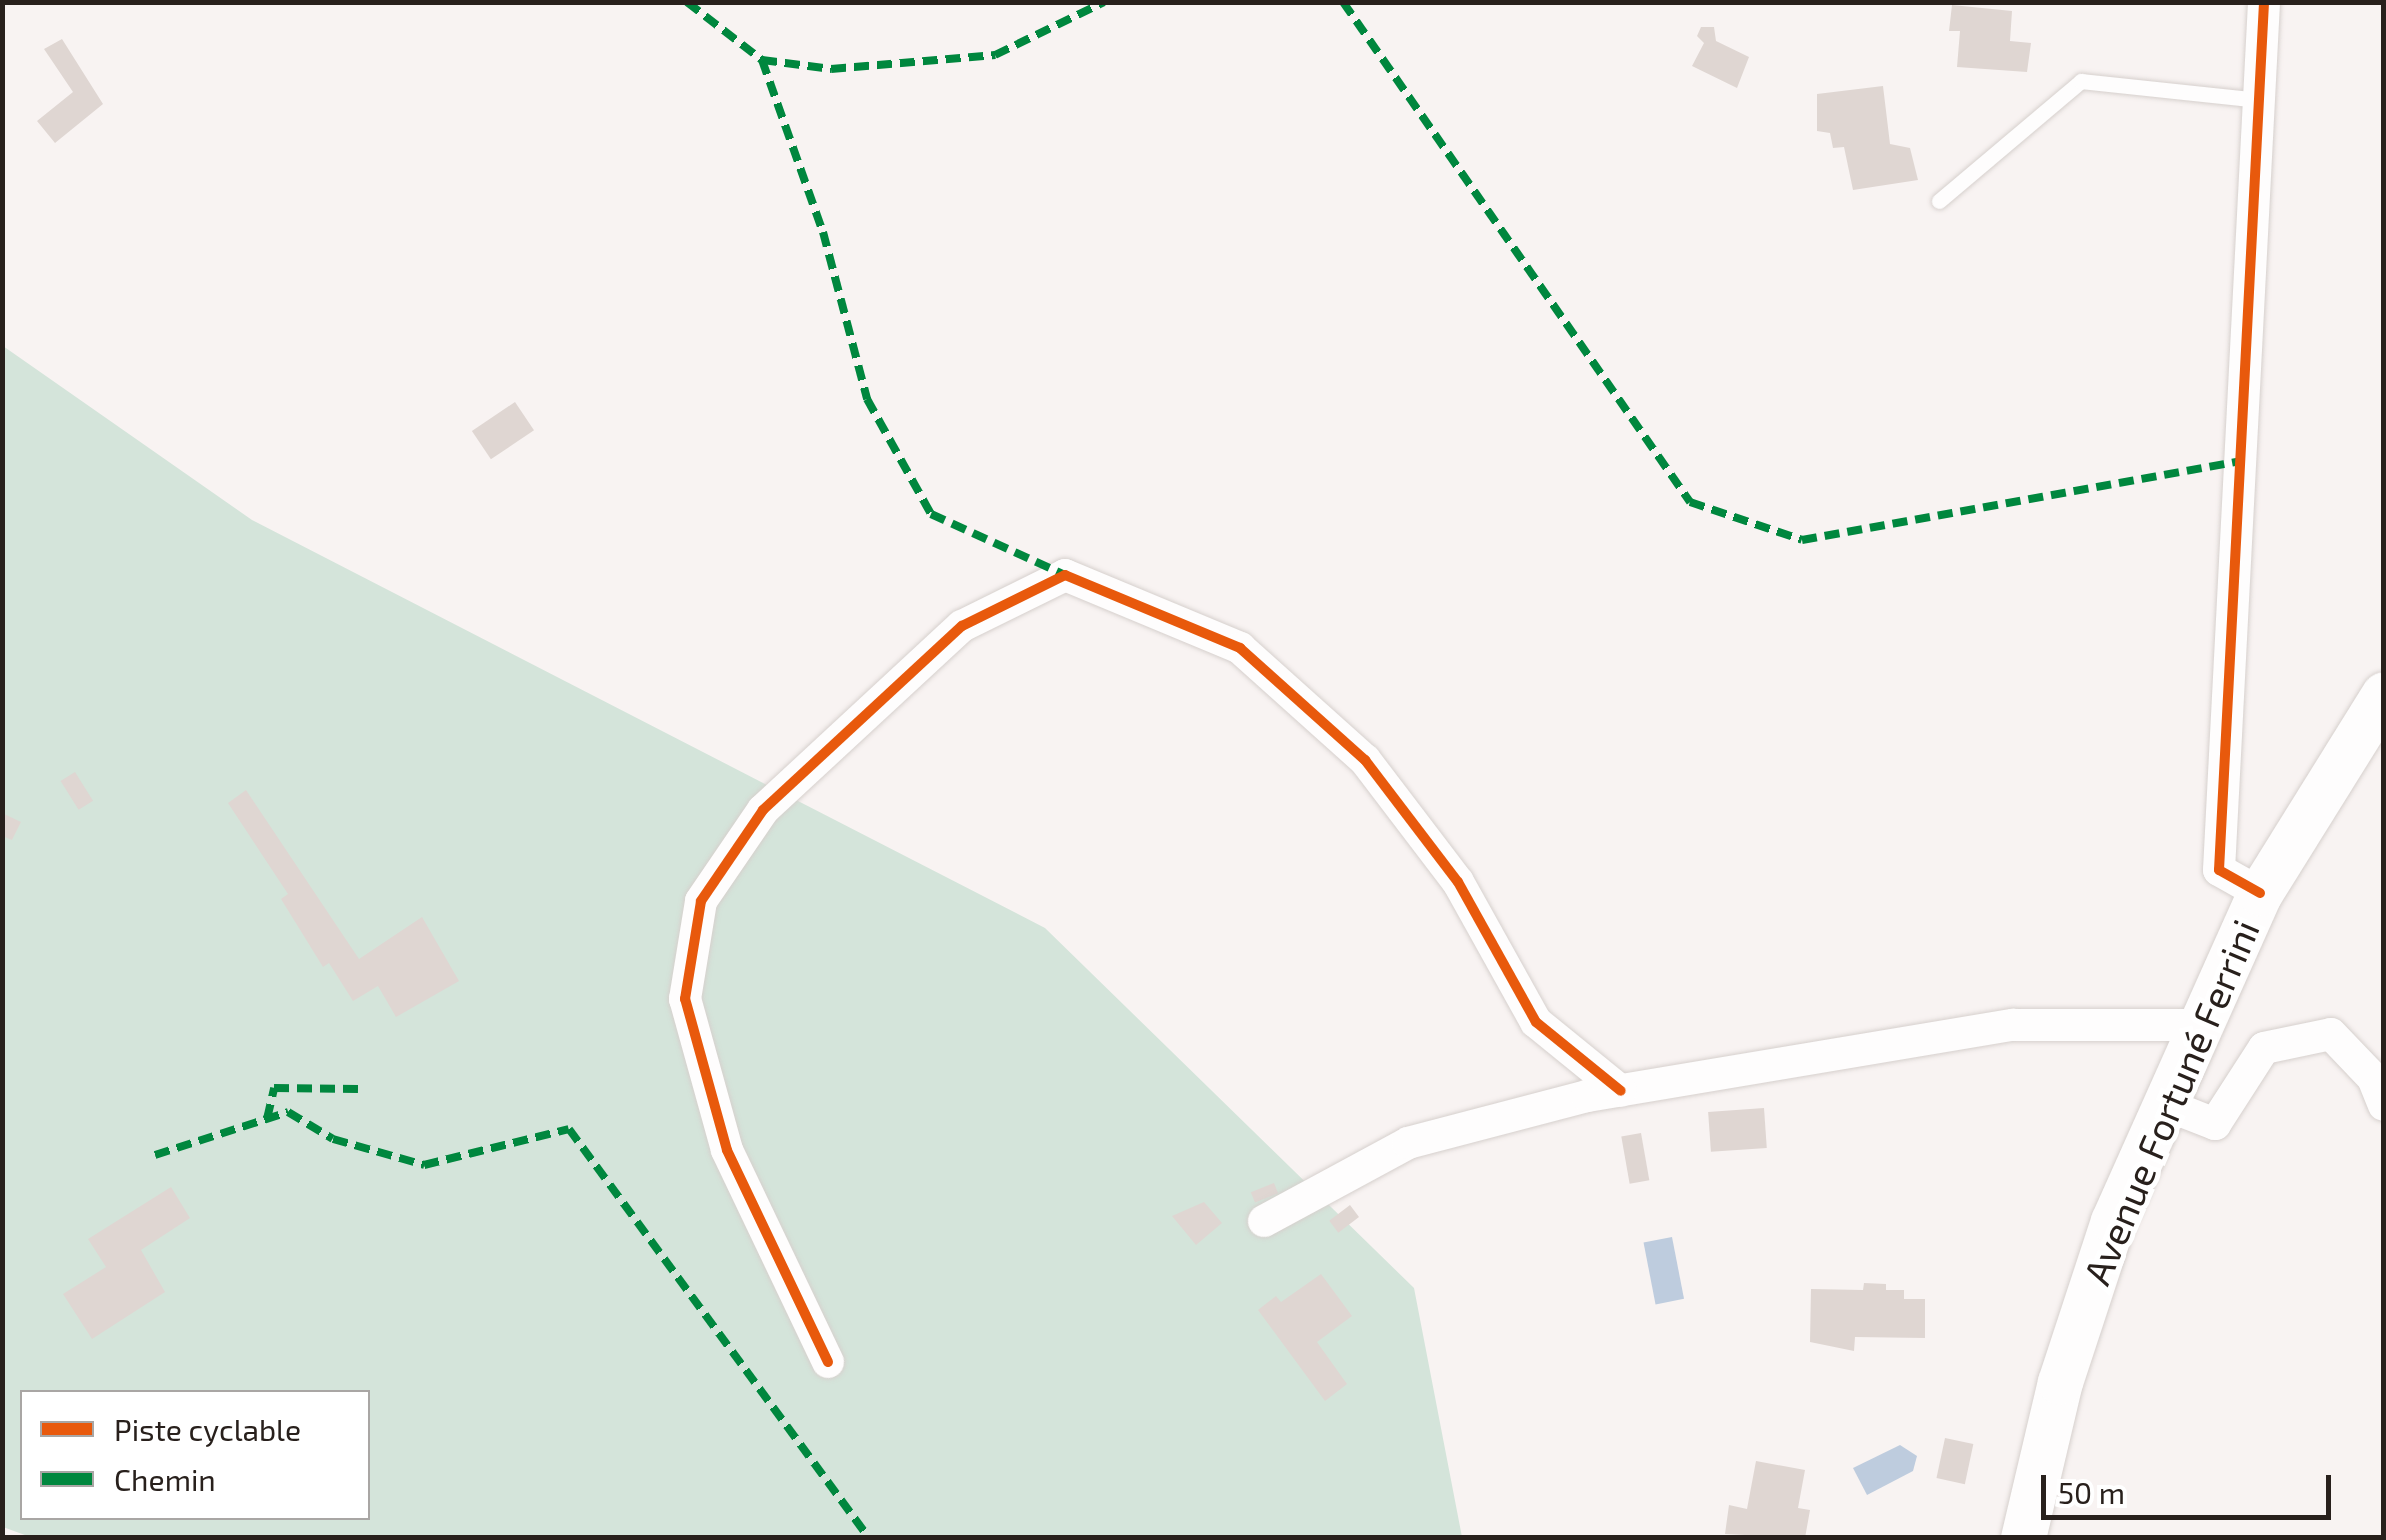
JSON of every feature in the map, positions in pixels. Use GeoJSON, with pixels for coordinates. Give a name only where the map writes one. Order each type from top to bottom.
{"type":"FeatureCollection","features":[{"type":"Feature","properties":{"kind":"main road","name":"Avenue Fortuné Ferrini"},"geometry":{"type":"LineString","coordinates":[[2023,1538],[2060,1382],[2113,1221],[2260,893],[2378,713]]}},
{"type":"Feature","properties":{"kind":"street"},"geometry":{"type":"LineString","coordinates":[[2260,893],[2219,870],[2264,2]]}},
{"type":"Feature","properties":{"kind":"street"},"geometry":{"type":"LineString","coordinates":[[828,1362],[727,1150],[685,999],[701,900],[763,810],[962,626],[1065,576],[1240,648],[1365,760],[1458,882],[1536,1022],[1621,1090]]}},
{"type":"Feature","properties":{"kind":"street"},"geometry":{"type":"LineString","coordinates":[[1264,1221],[1408,1144],[1621,1090],[2013,1025],[2198,1025]]}},
{"type":"Feature","properties":{"kind":"street"},"geometry":{"type":"LineString","coordinates":[[2164,1104],[2215,1124],[2264,1048],[2331,1034],[2373,1078],[2384,1104]]}},
{"type":"Feature","properties":{"kind":"lane"},"geometry":{"type":"LineString","coordinates":[[1939,201],[2081,82],[2259,100]]}},
{"type":"Feature","properties":{"kind":"shaded area"},"geometry":{"type":"Polygon","coordinates":[[[3,346],[252,520],[1045,928],[1414,1288],[1462,1537],[33,1538],[3,1527],[3,346]]]}},
{"type":"Feature","properties":{"kind":"water"},"geometry":{"type":"Polygon","coordinates":[[[1672,1237],[1684,1299],[1656,1304],[1644,1243],[1672,1237]]]}},
{"type":"Feature","properties":{"kind":"water"},"geometry":{"type":"Polygon","coordinates":[[[1900,1445],[1917,1456],[1913,1471],[1867,1495],[1853,1468],[1900,1445]]]}},
{"type":"Feature","properties":{"kind":"building"},"geometry":{"type":"Polygon","coordinates":[[[1952,5],[2012,11],[2010,41],[2031,43],[2027,72],[1957,67],[1960,31],[1949,31],[1952,5]]]}},
{"type":"Feature","properties":{"kind":"building"},"geometry":{"type":"Polygon","coordinates":[[[1701,27],[1714,27],[1716,41],[1749,57],[1737,88],[1692,66],[1704,43],[1697,36],[1701,27]]]}},
{"type":"Feature","properties":{"kind":"building"},"geometry":{"type":"Polygon","coordinates":[[[62,39],[103,104],[55,143],[37,121],[73,92],[44,49],[62,39]]]}},
{"type":"Feature","properties":{"kind":"building"},"geometry":{"type":"Polygon","coordinates":[[[1883,86],[1890,144],[1910,148],[1918,180],[1853,190],[1844,147],[1833,148],[1830,133],[1817,131],[1817,94],[1883,86]]]}},
{"type":"Feature","properties":{"kind":"building"},"geometry":{"type":"Polygon","coordinates":[[[515,402],[534,430],[491,459],[472,431],[515,402]]]}},
{"type":"Feature","properties":{"kind":"building"},"geometry":{"type":"Polygon","coordinates":[[[75,772],[93,801],[79,810],[61,781],[75,772]]]}},
{"type":"Feature","properties":{"kind":"building"},"geometry":{"type":"Polygon","coordinates":[[[246,790],[359,959],[422,917],[459,981],[396,1017],[378,986],[353,1001],[329,963],[323,967],[281,899],[288,894],[228,803],[246,790]]]}},
{"type":"Feature","properties":{"kind":"building"},"geometry":{"type":"Polygon","coordinates":[[[2,813],[21,822],[12,840],[2,836],[2,813]]]}},
{"type":"Feature","properties":{"kind":"building"},"geometry":{"type":"Polygon","coordinates":[[[1764,1108],[1767,1148],[1711,1152],[1708,1112],[1764,1108]]]}},
{"type":"Feature","properties":{"kind":"building"},"geometry":{"type":"Polygon","coordinates":[[[1641,1133],[1649,1180],[1630,1184],[1621,1136],[1641,1133]]]}},
{"type":"Feature","properties":{"kind":"building"},"geometry":{"type":"Polygon","coordinates":[[[1274,1183],[1278,1193],[1255,1203],[1251,1192],[1274,1183]]]}},
{"type":"Feature","properties":{"kind":"building"},"geometry":{"type":"Polygon","coordinates":[[[171,1187],[190,1218],[141,1250],[165,1292],[92,1339],[63,1294],[106,1267],[88,1239],[171,1187]]]}},
{"type":"Feature","properties":{"kind":"building"},"geometry":{"type":"Polygon","coordinates":[[[1204,1202],[1222,1223],[1196,1245],[1172,1216],[1204,1202]]]}},
{"type":"Feature","properties":{"kind":"building"},"geometry":{"type":"Polygon","coordinates":[[[1350,1205],[1359,1217],[1338,1233],[1329,1221],[1350,1205]]]}},
{"type":"Feature","properties":{"kind":"building"},"geometry":{"type":"Polygon","coordinates":[[[1321,1274],[1352,1316],[1317,1342],[1347,1384],[1325,1401],[1258,1310],[1276,1296],[1281,1302],[1321,1274]]]}},
{"type":"Feature","properties":{"kind":"building"},"geometry":{"type":"Polygon","coordinates":[[[1864,1283],[1886,1284],[1886,1290],[1904,1290],[1904,1299],[1925,1299],[1925,1338],[1855,1337],[1854,1351],[1810,1342],[1811,1289],[1863,1290],[1864,1283]]]}},
{"type":"Feature","properties":{"kind":"building"},"geometry":{"type":"Polygon","coordinates":[[[1945,1438],[1973,1444],[1965,1484],[1936,1478],[1945,1438]]]}},
{"type":"Feature","properties":{"kind":"building"},"geometry":{"type":"Polygon","coordinates":[[[1756,1461],[1805,1470],[1798,1508],[1810,1510],[1805,1538],[1725,1534],[1729,1505],[1747,1509],[1756,1461]]]}},
{"type":"Feature","properties":{"kind":"marked path"},"geometry":{"type":"LineString","coordinates":[[687,2],[762,60],[831,69],[995,55],[1104,2]]}},
{"type":"Feature","properties":{"kind":"marked path"},"geometry":{"type":"LineString","coordinates":[[1343,2],[1690,502],[1802,540],[2242,461]]}},
{"type":"Feature","properties":{"kind":"marked path"},"geometry":{"type":"LineString","coordinates":[[762,60],[823,232],[867,399],[931,514],[1065,575]]}},
{"type":"Feature","properties":{"kind":"marked path"},"geometry":{"type":"LineString","coordinates":[[267,1119],[274,1088],[358,1089]]}},
{"type":"Feature","properties":{"kind":"marked path"},"geometry":{"type":"LineString","coordinates":[[155,1155],[288,1112],[333,1139],[424,1165],[569,1129],[869,1538]]}},
{"type":"Feature","properties":{"kind":"cycle path"},"geometry":{"type":"LineString","coordinates":[[2260,893],[2219,870],[2264,2]]}},
{"type":"Feature","properties":{"kind":"cycle path"},"geometry":{"type":"LineString","coordinates":[[828,1362],[727,1150],[685,999],[701,901],[763,810],[962,626],[1065,575],[1240,648],[1365,760],[1458,882],[1536,1022],[1621,1091]]}}]}
